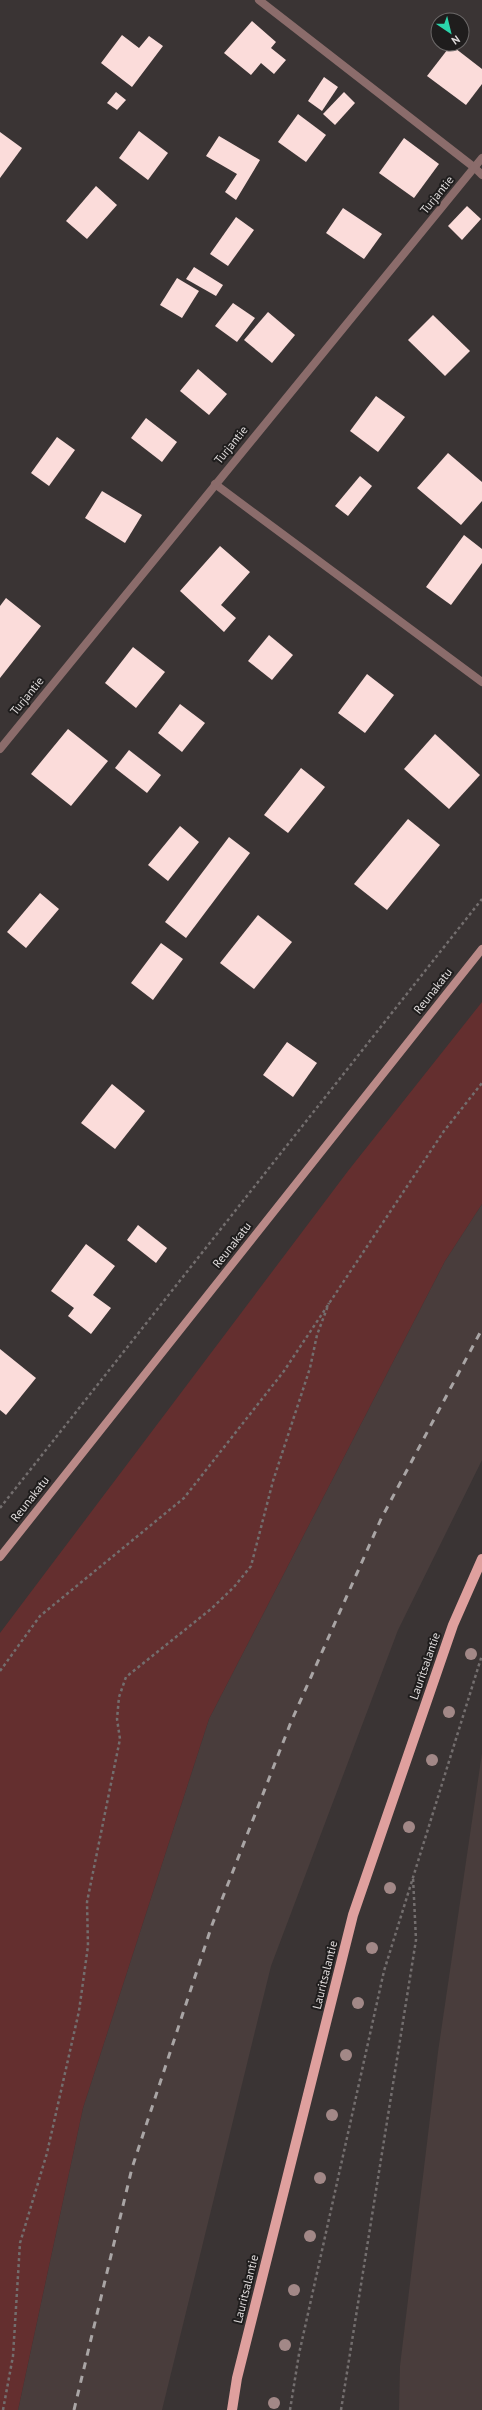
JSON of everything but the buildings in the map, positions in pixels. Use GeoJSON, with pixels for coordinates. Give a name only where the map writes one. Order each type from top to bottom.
{"type":"FeatureCollection","features":[{"type":"Feature","properties":{"kind":"main road","name":"Reunakatu"},"geometry":{"type":"LineString","coordinates":[[0,1557],[482,949]]}},
{"type":"Feature","properties":{"kind":"main road","name":"Lauritsalantie"},"geometry":{"type":"LineString","coordinates":[[232,2410],[237,2378],[353,1915],[453,1626],[482,1559]]}},
{"type":"Feature","properties":{"kind":"street"},"geometry":{"type":"LineString","coordinates":[[259,0],[482,175]]}},
{"type":"Feature","properties":{"kind":"street","name":"Turjantie"},"geometry":{"type":"LineString","coordinates":[[0,749],[214,484],[482,158]]}},
{"type":"Feature","properties":{"kind":"street"},"geometry":{"type":"LineString","coordinates":[[214,484],[482,682]]}},
{"type":"Feature","properties":{"kind":"path"},"geometry":{"type":"LineString","coordinates":[[0,1508],[482,899]]}},
{"type":"Feature","properties":{"kind":"path"},"geometry":{"type":"LineString","coordinates":[[0,1670],[40,1616],[184,1498],[284,1371],[444,1131],[482,1083]]}},
{"type":"Feature","properties":{"kind":"path"},"geometry":{"type":"LineString","coordinates":[[3,2410],[13,2356],[20,2243],[47,2153],[79,2012],[88,1946],[87,1902],[119,1745],[117,1719],[119,1697],[126,1677],[205,1614],[234,1587],[251,1566],[273,1481],[310,1368],[317,1335],[329,1303]]}},
{"type":"Feature","properties":{"kind":"path"},"geometry":{"type":"LineString","coordinates":[[290,2410],[299,2354],[384,1970],[412,1875],[482,1655]]}},
{"type":"Feature","properties":{"kind":"path"},"geometry":{"type":"LineString","coordinates":[[341,2410],[416,1940],[412,1875]]}},
{"type":"Feature","properties":{"kind":"shaded area"},"geometry":{"type":"Polygon","coordinates":[[[482,1002],[482,1204],[445,1261],[209,1719],[83,2108],[18,2410],[0,2410],[0,1633],[348,1171],[482,1002]]]}},
{"type":"Feature","properties":{"kind":"shaded area"},"geometry":{"type":"Polygon","coordinates":[[[482,1204],[482,1460],[398,1630],[271,1966],[162,2410],[18,2410],[83,2108],[209,1719],[445,1261],[482,1204]]]}},
{"type":"Feature","properties":{"kind":"shaded area"},"geometry":{"type":"Polygon","coordinates":[[[482,1753],[482,2410],[399,2410],[400,2366],[438,2052],[482,1753]]]}},
{"type":"Feature","properties":{"kind":"railway"},"geometry":{"type":"LineString","coordinates":[[74,2410],[132,2168],[212,1925],[291,1722],[381,1519],[482,1329]]}}]}
